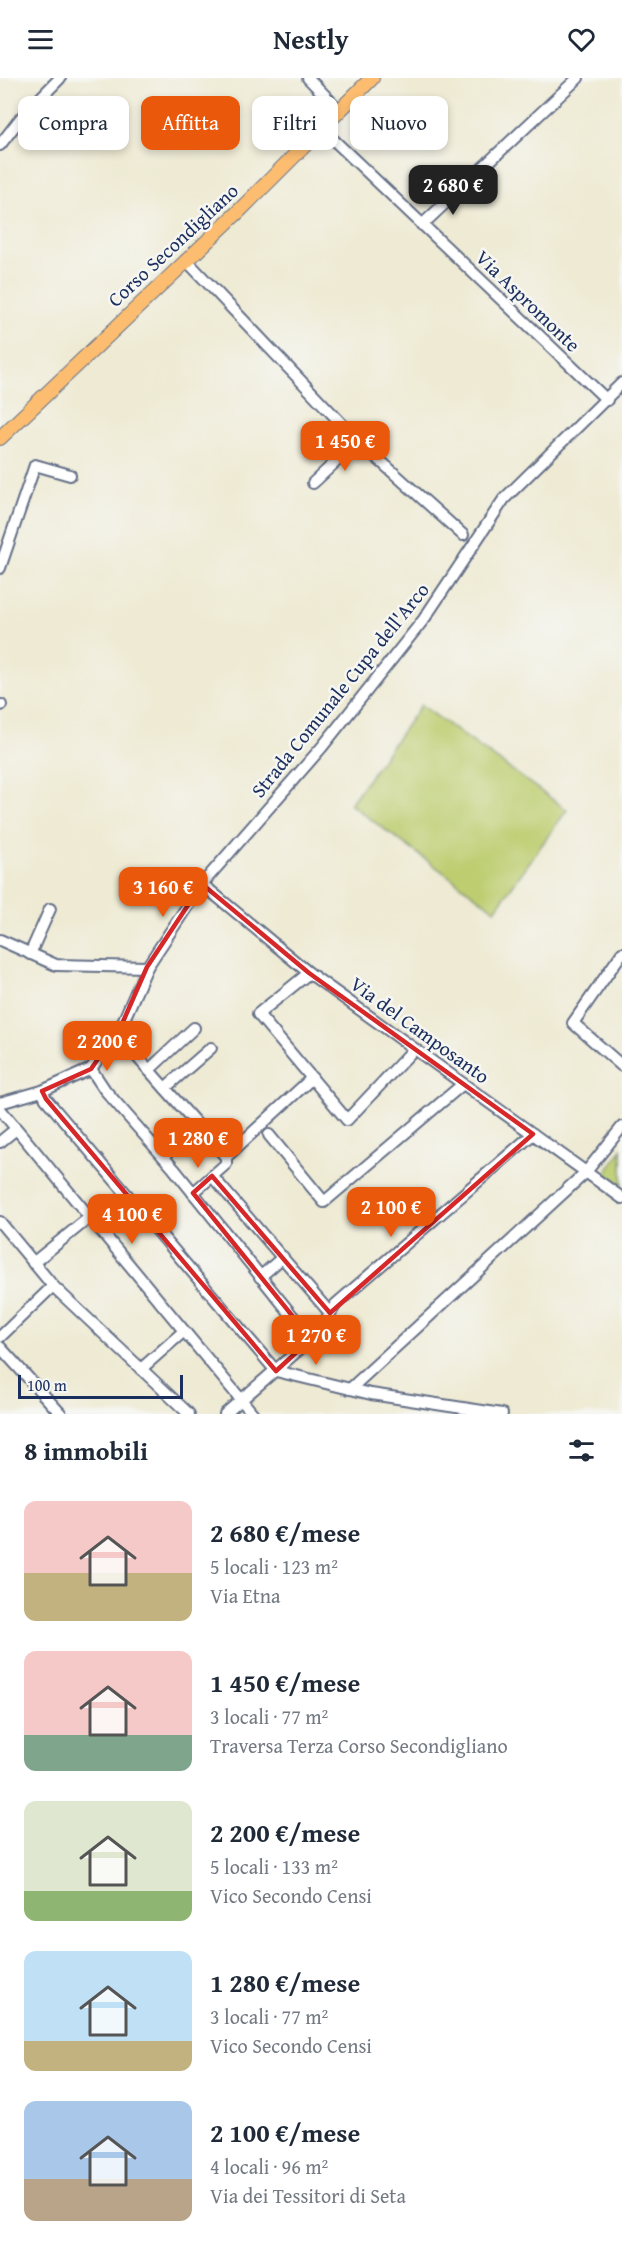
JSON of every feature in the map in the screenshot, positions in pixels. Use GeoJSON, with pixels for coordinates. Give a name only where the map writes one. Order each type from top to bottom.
{"type":"FeatureCollection","features":[{"type":"Feature","properties":{"kind":"main road","name":"Corso Secondigliano"},"geometry":{"type":"LineString","coordinates":[[339,110],[372,78]]}},
{"type":"Feature","properties":{"kind":"main road","name":"Corso Secondigliano"},"geometry":{"type":"LineString","coordinates":[[0,438],[238,212],[299,150]]}},
{"type":"Feature","properties":{"kind":"street"},"geometry":{"type":"LineString","coordinates":[[0,145],[20,118],[60,78]]}},
{"type":"Feature","properties":{"kind":"street"},"geometry":{"type":"LineString","coordinates":[[308,78],[339,110]]}},
{"type":"Feature","properties":{"kind":"street"},"geometry":{"type":"LineString","coordinates":[[422,225],[578,78]]}},
{"type":"Feature","properties":{"kind":"street","name":"Via Aspromonte"},"geometry":{"type":"LineString","coordinates":[[338,144],[607,400]]}},
{"type":"Feature","properties":{"kind":"street"},"geometry":{"type":"LineString","coordinates":[[186,260],[358,441],[463,535]]}},
{"type":"Feature","properties":{"kind":"street","name":"Strada Comunale Cupa dell'Arco"},"geometry":{"type":"LineString","coordinates":[[91,1069],[116,1033],[147,967],[202,884],[322,747],[417,628],[504,499],[622,383]]}},
{"type":"Feature","properties":{"kind":"street"},"geometry":{"type":"LineString","coordinates":[[313,483],[358,441]]}},
{"type":"Feature","properties":{"kind":"street"},"geometry":{"type":"LineString","coordinates":[[1,563],[35,465],[70,475]]}},
{"type":"Feature","properties":{"kind":"street","name":"Via del Camposanto"},"geometry":{"type":"LineString","coordinates":[[202,884],[309,973],[622,1198]]}},
{"type":"Feature","properties":{"kind":"street"},"geometry":{"type":"LineString","coordinates":[[30,954],[50,909]]}},
{"type":"Feature","properties":{"kind":"street"},"geometry":{"type":"LineString","coordinates":[[0,940],[56,965],[147,967]]}},
{"type":"Feature","properties":{"kind":"street"},"geometry":{"type":"LineString","coordinates":[[622,953],[573,1023],[622,1066]]}},
{"type":"Feature","properties":{"kind":"street"},"geometry":{"type":"LineString","coordinates":[[309,973],[258,1014],[347,1120],[414,1049]]}},
{"type":"Feature","properties":{"kind":"street"},"geometry":{"type":"LineString","coordinates":[[149,1070],[194,1028]]}},
{"type":"Feature","properties":{"kind":"street"},"geometry":{"type":"LineString","coordinates":[[116,1033],[226,1157],[226,1164],[193,1193]]}},
{"type":"Feature","properties":{"kind":"street"},"geometry":{"type":"LineString","coordinates":[[165,1088],[211,1048]]}},
{"type":"Feature","properties":{"kind":"street"},"geometry":{"type":"LineString","coordinates":[[0,1103],[42,1091],[91,1069],[105,1090],[193,1193],[311,1339]]}},
{"type":"Feature","properties":{"kind":"street"},"geometry":{"type":"LineString","coordinates":[[226,1157],[312,1078]]}},
{"type":"Feature","properties":{"kind":"street"},"geometry":{"type":"LineString","coordinates":[[269,1135],[324,1202],[463,1084]]}},
{"type":"Feature","properties":{"kind":"street"},"geometry":{"type":"LineString","coordinates":[[42,1091],[46,1100],[64,1122],[187,1263],[276,1371],[350,1389],[502,1414]]}},
{"type":"Feature","properties":{"kind":"street"},"geometry":{"type":"LineString","coordinates":[[0,1109],[253,1414]]}},
{"type":"Feature","properties":{"kind":"street"},"geometry":{"type":"LineString","coordinates":[[350,1389],[586,1172],[622,1127]]}},
{"type":"Feature","properties":{"kind":"street"},"geometry":{"type":"LineString","coordinates":[[0,1142],[16,1129]]}},
{"type":"Feature","properties":{"kind":"street"},"geometry":{"type":"LineString","coordinates":[[225,1414],[317,1334],[336,1304],[533,1134]]}},
{"type":"Feature","properties":{"kind":"street"},"geometry":{"type":"LineString","coordinates":[[212,1176],[330,1313]]}},
{"type":"Feature","properties":{"kind":"street"},"geometry":{"type":"LineString","coordinates":[[33,1263],[90,1217]]}},
{"type":"Feature","properties":{"kind":"street"},"geometry":{"type":"LineString","coordinates":[[0,1222],[53,1286],[189,1414]]}},
{"type":"Feature","properties":{"kind":"street"},"geometry":{"type":"LineString","coordinates":[[260,1277],[283,1257]]}},
{"type":"Feature","properties":{"kind":"street"},"geometry":{"type":"LineString","coordinates":[[0,1337],[53,1286]]}},
{"type":"Feature","properties":{"kind":"street"},"geometry":{"type":"LineString","coordinates":[[141,1369],[184,1331]]}},
{"type":"Feature","properties":{"kind":"street"},"geometry":{"type":"LineString","coordinates":[[0,1347],[60,1414]]}},
{"type":"Feature","properties":{"kind":"highlighted area"},"geometry":{"type":"Polygon","coordinates":[[[202,884],[309,973],[533,1134],[330,1313],[212,1176],[193,1193],[311,1339],[276,1371],[46,1099],[42,1091],[91,1069],[122,1024],[147,967],[202,884]]]}},
{"type":"Feature","properties":{"kind":"green space"},"geometry":{"type":"Polygon","coordinates":[[[421,705],[567,810],[495,910],[350,804],[421,705]]]}},
{"type":"Feature","properties":{"kind":"green space"},"geometry":{"type":"Polygon","coordinates":[[[622,1149],[622,1185],[606,1173],[622,1149]]]}}]}
